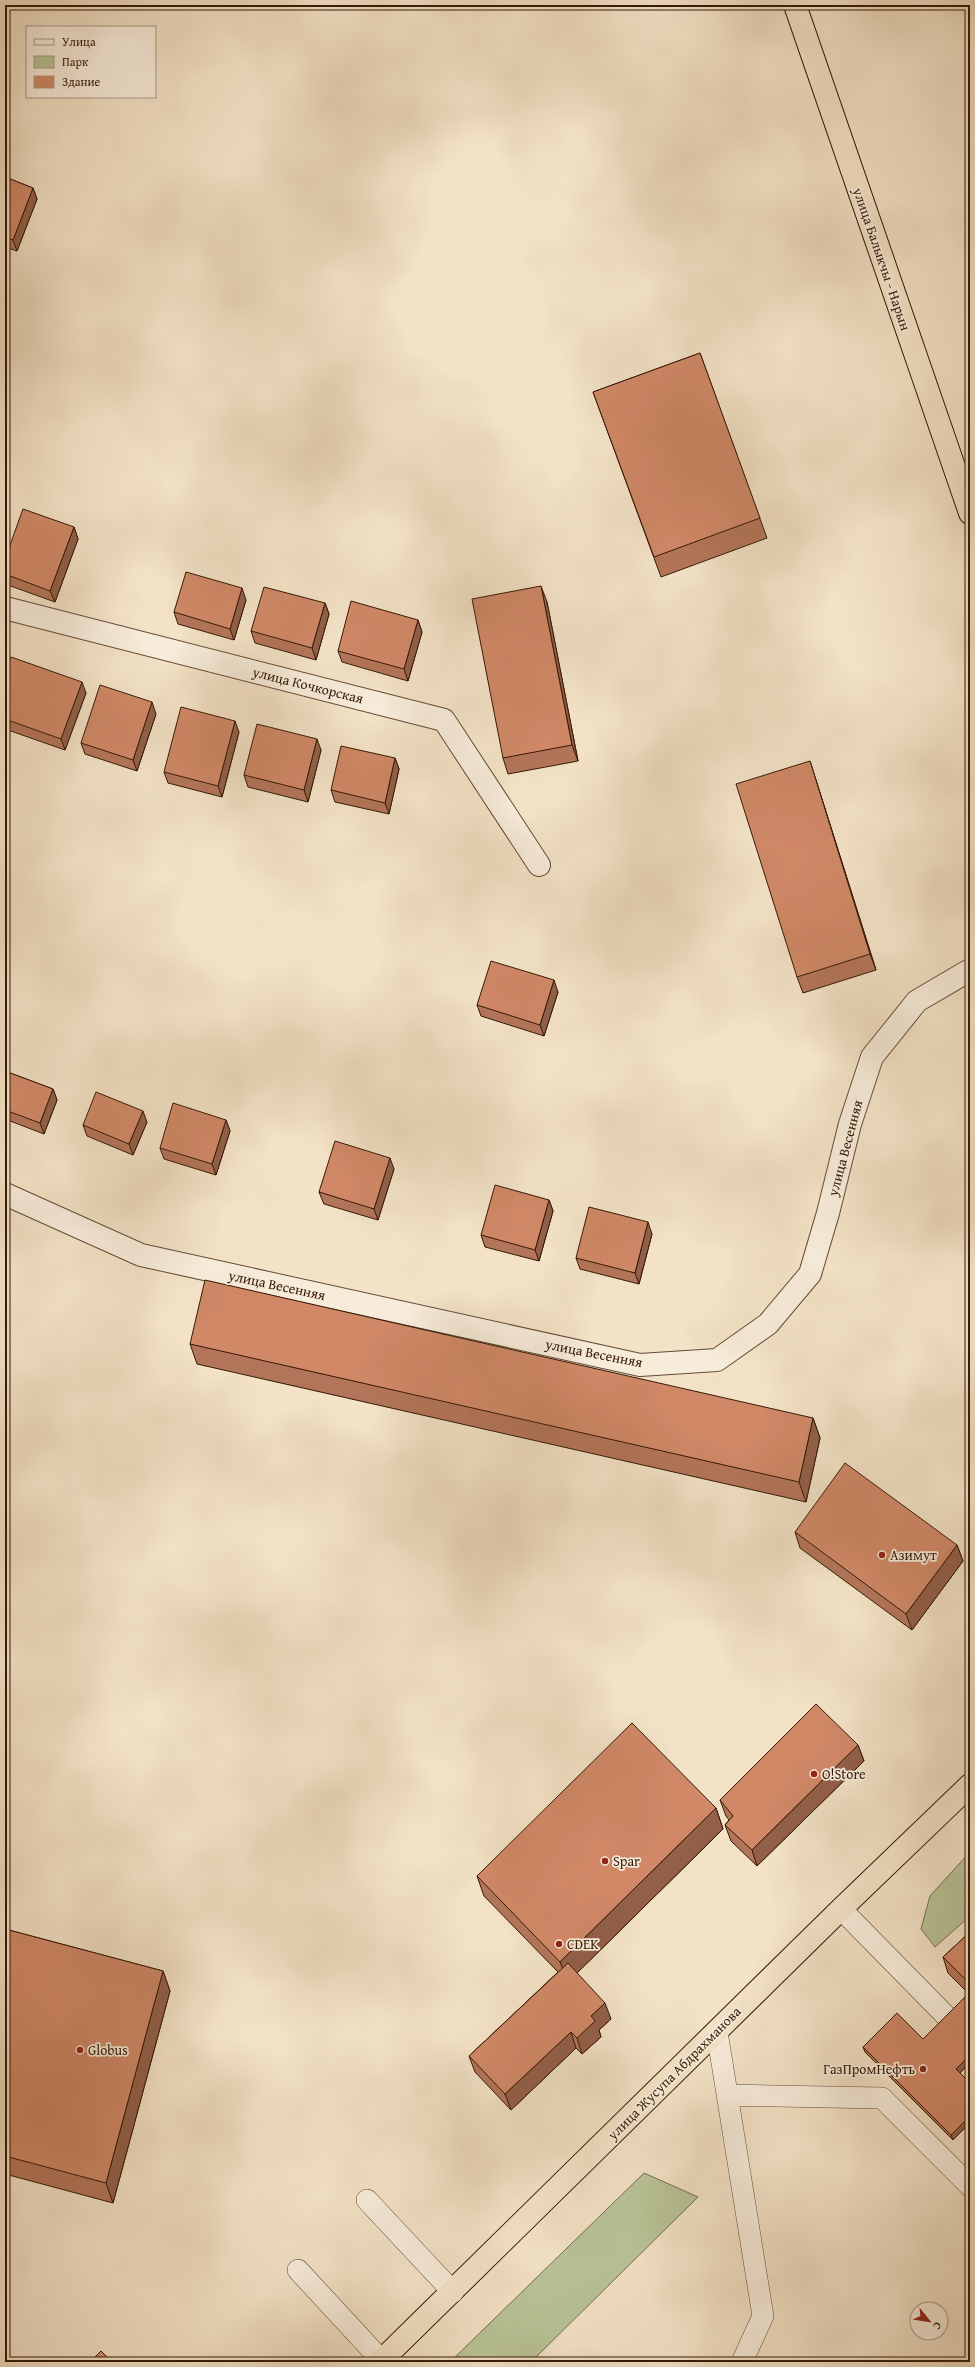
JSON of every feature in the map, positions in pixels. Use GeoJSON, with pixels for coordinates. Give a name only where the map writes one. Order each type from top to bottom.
{"type":"FeatureCollection","features":[{"type":"Feature","properties":{"kind":"highway","name":"улица Балыкчы - Нарын"},"geometry":{"type":"LineString","coordinates":[[795,5],[970,513]]}},
{"type":"Feature","properties":{"kind":"highway","name":"улица Жусупа Абдрахманова"},"geometry":{"type":"LineString","coordinates":[[381,2361],[841,1909],[970,1785]]}},
{"type":"Feature","properties":{"kind":"street","name":"улица Кочкорская"},"geometry":{"type":"LineString","coordinates":[[5,608],[444,720],[539,865]]}},
{"type":"Feature","properties":{"kind":"street","name":"улица Весенняя"},"geometry":{"type":"LineString","coordinates":[[5,1194],[141,1255],[640,1365],[717,1360],[768,1324],[810,1274],[828,1213],[850,1124],[872,1057],[917,1001],[970,970]]}},
{"type":"Feature","properties":{"kind":"lane"},"geometry":{"type":"LineString","coordinates":[[841,1909],[950,2020]]}},
{"type":"Feature","properties":{"kind":"lane"},"geometry":{"type":"LineString","coordinates":[[717,2032],[763,2316],[742,2362]]}},
{"type":"Feature","properties":{"kind":"lane"},"geometry":{"type":"LineString","coordinates":[[727,2095],[882,2098],[970,2186]]}},
{"type":"Feature","properties":{"kind":"lane"},"geometry":{"type":"LineString","coordinates":[[367,2200],[452,2292]]}},
{"type":"Feature","properties":{"kind":"lane"},"geometry":{"type":"LineString","coordinates":[[298,2270],[381,2361]]}},
{"type":"Feature","properties":{"kind":"green space"},"geometry":{"type":"Polygon","coordinates":[[[970,1852],[970,1916],[935,1947],[921,1929],[930,1896],[970,1852]]]}},
{"type":"Feature","properties":{"kind":"green space"},"geometry":{"type":"Polygon","coordinates":[[[644,2173],[698,2197],[531,2362],[450,2362],[644,2173]]]}},
{"type":"Feature","properties":{"kind":"building"},"geometry":{"type":"Polygon","coordinates":[[[5,177],[33,188],[13,240],[5,237],[5,177]]]}},
{"type":"Feature","properties":{"kind":"building"},"geometry":{"type":"Polygon","coordinates":[[[700,353],[760,518],[654,557],[593,392],[700,353]]]}},
{"type":"Feature","properties":{"kind":"building"},"geometry":{"type":"Polygon","coordinates":[[[23,509],[74,527],[50,591],[5,574],[5,559],[23,509]]]}},
{"type":"Feature","properties":{"kind":"building"},"geometry":{"type":"Polygon","coordinates":[[[186,572],[242,588],[230,629],[174,612],[186,572]]]}},
{"type":"Feature","properties":{"kind":"building"},"geometry":{"type":"Polygon","coordinates":[[[541,586],[572,745],[503,758],[472,599],[541,586]]]}},
{"type":"Feature","properties":{"kind":"building"},"geometry":{"type":"Polygon","coordinates":[[[264,587],[325,603],[312,648],[251,631],[264,587]]]}},
{"type":"Feature","properties":{"kind":"building"},"geometry":{"type":"Polygon","coordinates":[[[351,601],[418,620],[404,669],[338,651],[351,601]]]}},
{"type":"Feature","properties":{"kind":"building"},"geometry":{"type":"Polygon","coordinates":[[[11,657],[82,682],[61,739],[5,719],[5,673],[11,657]]]}},
{"type":"Feature","properties":{"kind":"building"},"geometry":{"type":"Polygon","coordinates":[[[100,685],[152,702],[133,760],[81,743],[100,685]]]}},
{"type":"Feature","properties":{"kind":"building"},"geometry":{"type":"Polygon","coordinates":[[[181,707],[235,721],[218,786],[164,772],[181,707]]]}},
{"type":"Feature","properties":{"kind":"building"},"geometry":{"type":"Polygon","coordinates":[[[257,724],[317,739],[304,790],[244,775],[257,724]]]}},
{"type":"Feature","properties":{"kind":"building"},"geometry":{"type":"Polygon","coordinates":[[[341,746],[395,758],[385,803],[331,790],[341,746]]]}},
{"type":"Feature","properties":{"kind":"building"},"geometry":{"type":"Polygon","coordinates":[[[810,761],[870,954],[797,977],[736,784],[810,761]]]}},
{"type":"Feature","properties":{"kind":"building"},"geometry":{"type":"Polygon","coordinates":[[[491,961],[554,980],[540,1025],[477,1005],[491,961]]]}},
{"type":"Feature","properties":{"kind":"building"},"geometry":{"type":"Polygon","coordinates":[[[5,1071],[53,1089],[40,1123],[5,1110],[5,1071]]]}},
{"type":"Feature","properties":{"kind":"building"},"geometry":{"type":"Polygon","coordinates":[[[96,1092],[143,1111],[129,1144],[83,1125],[96,1092]]]}},
{"type":"Feature","properties":{"kind":"building"},"geometry":{"type":"Polygon","coordinates":[[[173,1103],[226,1120],[212,1164],[160,1148],[173,1103]]]}},
{"type":"Feature","properties":{"kind":"building"},"geometry":{"type":"Polygon","coordinates":[[[335,1141],[390,1158],[374,1209],[319,1192],[335,1141]]]}},
{"type":"Feature","properties":{"kind":"building"},"geometry":{"type":"Polygon","coordinates":[[[495,1185],[549,1200],[535,1250],[481,1235],[495,1185]]]}},
{"type":"Feature","properties":{"kind":"building"},"geometry":{"type":"Polygon","coordinates":[[[589,1207],[648,1222],[635,1273],[576,1258],[589,1207]]]}},
{"type":"Feature","properties":{"kind":"building"},"geometry":{"type":"Polygon","coordinates":[[[205,1280],[813,1418],[799,1482],[190,1344],[205,1280]]]}},
{"type":"Feature","properties":{"kind":"building","name":"Азимут"},"geometry":{"type":"Polygon","coordinates":[[[845,1463],[957,1545],[906,1614],[795,1532],[845,1463]]]}},
{"type":"Feature","properties":{"kind":"building"},"geometry":{"type":"Polygon","coordinates":[[[816,1704],[858,1745],[752,1850],[725,1825],[733,1816],[720,1800],[816,1704]]]}},
{"type":"Feature","properties":{"kind":"building","name":"Spar"},"geometry":{"type":"Polygon","coordinates":[[[632,1723],[716,1808],[560,1962],[477,1876],[632,1723]]]}},
{"type":"Feature","properties":{"kind":"building","name":"Globus"},"geometry":{"type":"Polygon","coordinates":[[[5,1929],[163,1971],[106,2183],[5,2156],[5,1929]]]}},
{"type":"Feature","properties":{"kind":"building"},"geometry":{"type":"Polygon","coordinates":[[[970,1932],[970,1978],[967,1981],[943,1957],[970,1932]]]}},
{"type":"Feature","properties":{"kind":"building"},"geometry":{"type":"Polygon","coordinates":[[[568,1963],[605,2003],[591,2016],[595,2021],[577,2038],[571,2032],[505,2094],[469,2056],[568,1963]]]}},
{"type":"Feature","properties":{"kind":"building","name":"ГазПромНефть"},"geometry":{"type":"Polygon","coordinates":[[[970,1992],[970,2055],[956,2069],[970,2083],[970,2116],[951,2135],[863,2047],[897,2013],[923,2039],[970,1992]]]}},
{"type":"Feature","properties":{"kind":"building"},"geometry":{"type":"Polygon","coordinates":[[[101,2351],[112,2362],[90,2362],[101,2351]]]}},
{"type":"Feature","properties":{"kind":"place","name":"Азимут"},"geometry":{"type":"Point","coordinates":[882,1555]}},
{"type":"Feature","properties":{"kind":"place","name":"O!Store"},"geometry":{"type":"Point","coordinates":[814,1774]}},
{"type":"Feature","properties":{"kind":"place","name":"Spar"},"geometry":{"type":"Point","coordinates":[605,1861]}},
{"type":"Feature","properties":{"kind":"place","name":"CDEK"},"geometry":{"type":"Point","coordinates":[559,1944]}},
{"type":"Feature","properties":{"kind":"place","name":"Globus"},"geometry":{"type":"Point","coordinates":[80,2050]}},
{"type":"Feature","properties":{"kind":"place","name":"ГазПромНефть"},"geometry":{"type":"Point","coordinates":[923,2069]}}]}
